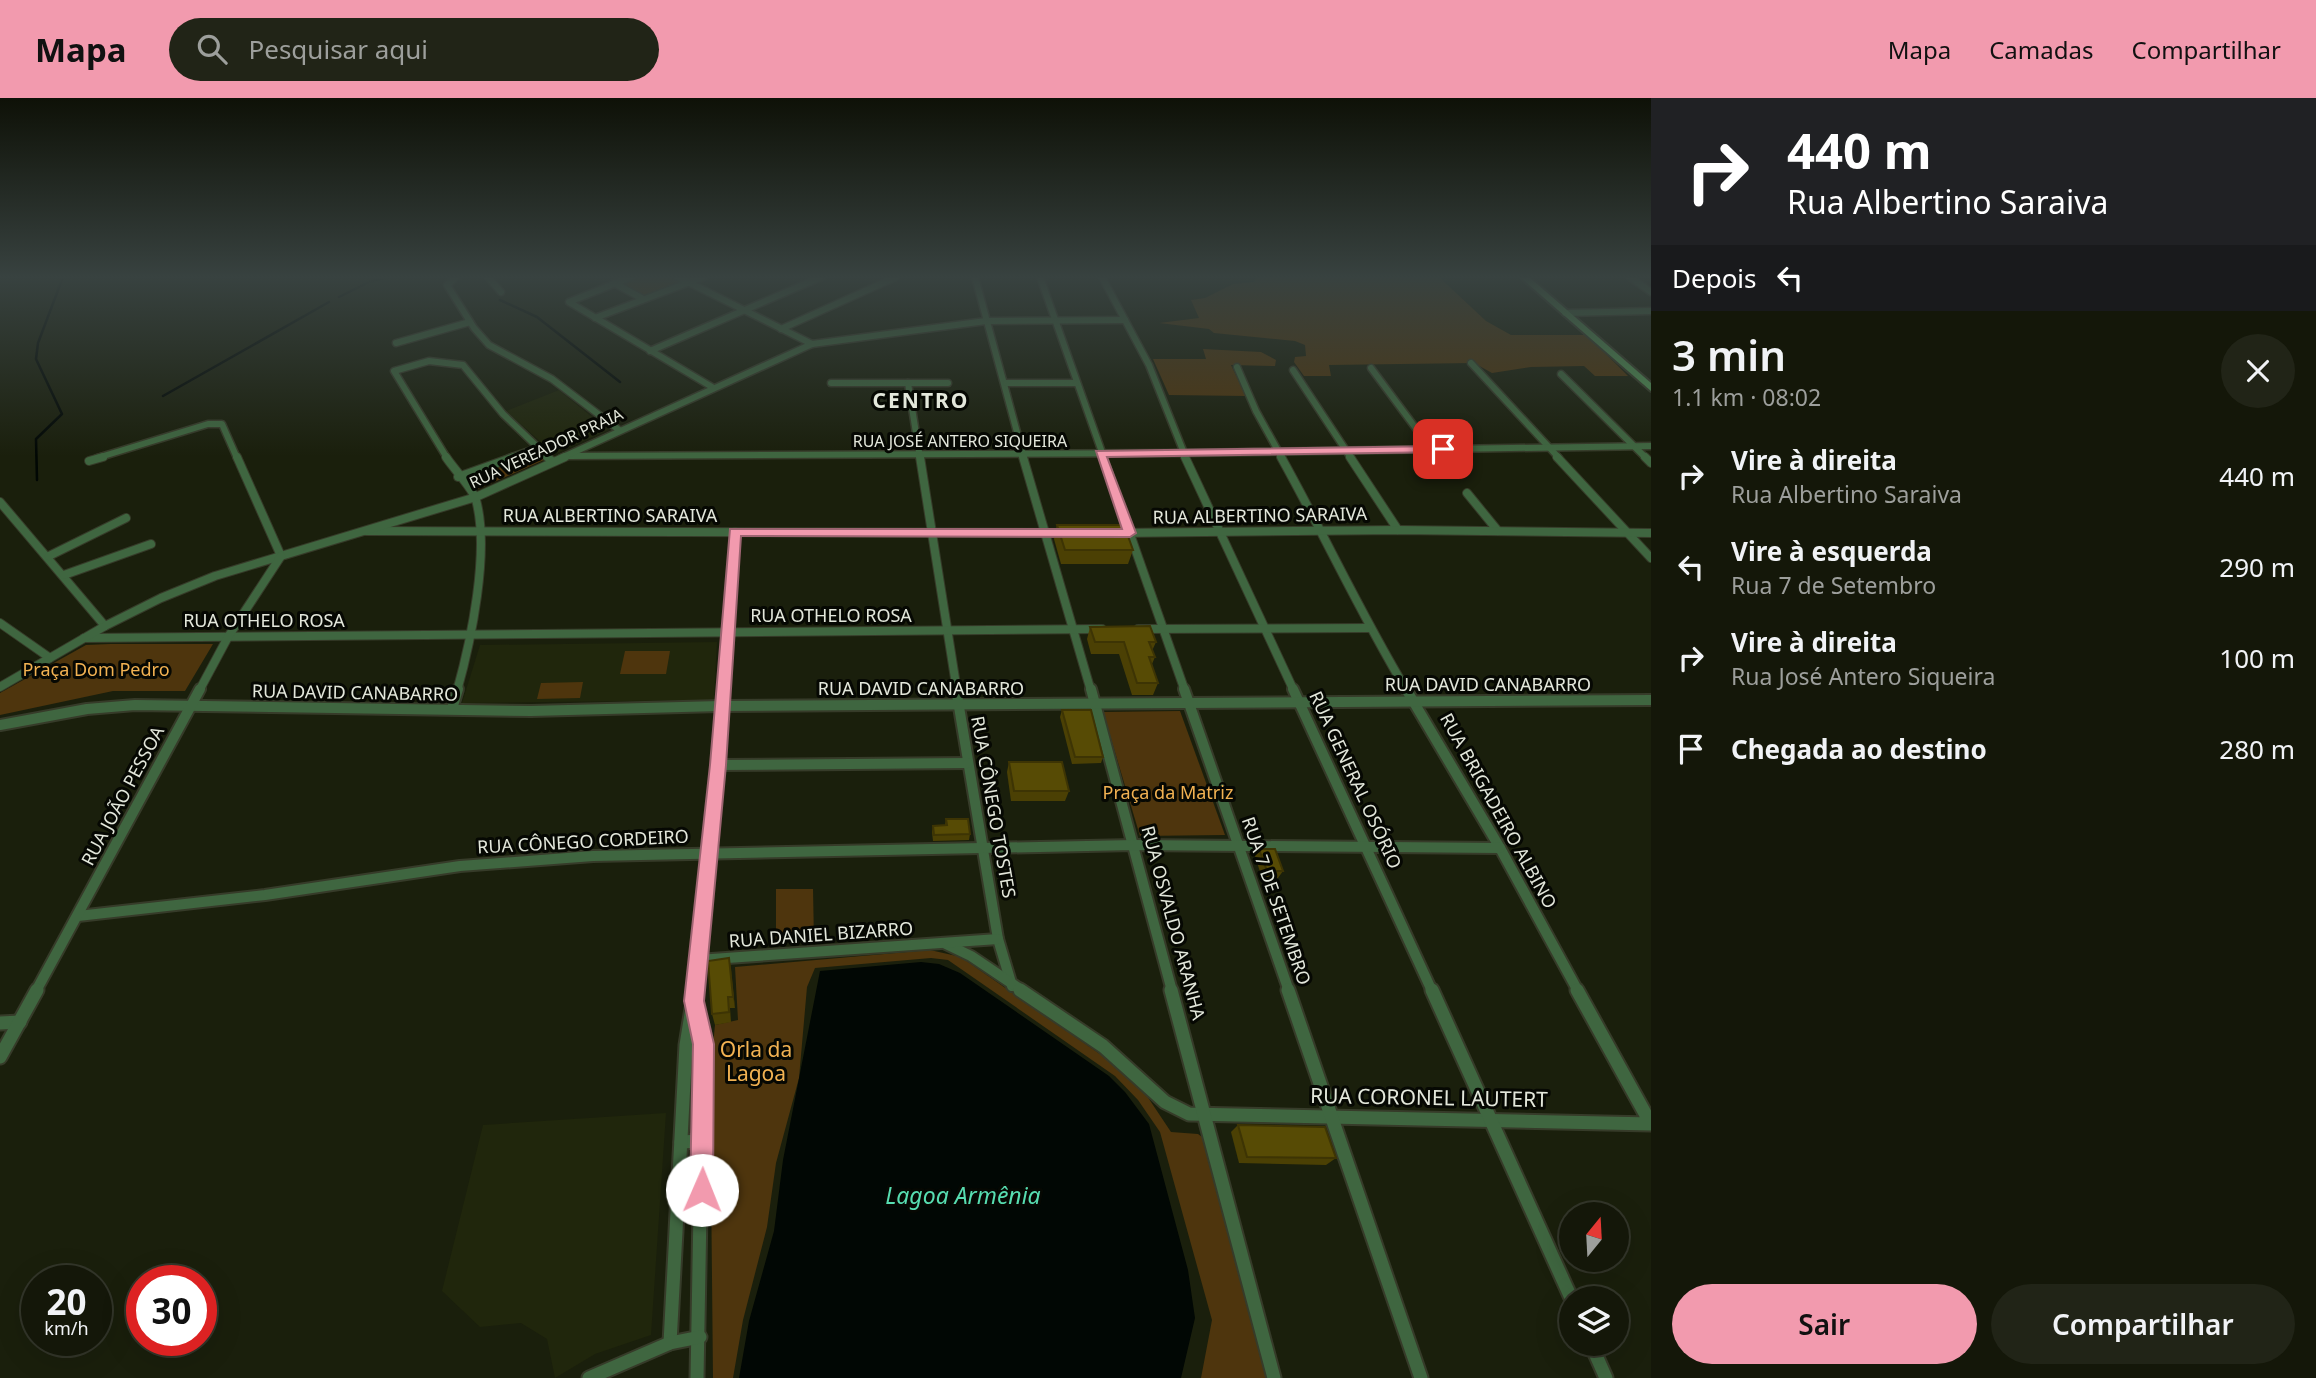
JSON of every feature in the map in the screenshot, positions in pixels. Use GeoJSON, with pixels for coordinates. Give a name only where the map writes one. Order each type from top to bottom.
{"type":"FeatureCollection","features":[{"type":"Feature","properties":{"kind":"street"},"geometry":{"type":"LineString","coordinates":[[396,343],[418,337]]}},
{"type":"Feature","properties":{"kind":"street"},"geometry":{"type":"LineString","coordinates":[[482,337],[489,345],[552,379],[619,430]]}},
{"type":"Feature","properties":{"kind":"street"},"geometry":{"type":"LineString","coordinates":[[626,337],[712,387]]}},
{"type":"Feature","properties":{"kind":"street"},"geometry":{"type":"LineString","coordinates":[[650,351],[683,337]]}},
{"type":"Feature","properties":{"kind":"street"},"geometry":{"type":"LineString","coordinates":[[797,337],[812,344]]}},
{"type":"Feature","properties":{"kind":"street","name":"RUA VEREADOR PRAIA"},"geometry":{"type":"LineString","coordinates":[[0,687],[105,626],[215,576],[476,497],[712,387],[812,344],[867,337]]}},
{"type":"Feature","properties":{"kind":"street","name":"RUA OSVALDO ARANHA"},"geometry":{"type":"LineString","coordinates":[[991,337],[1006,383],[1044,534],[1096,704],[1274,1378]]}},
{"type":"Feature","properties":{"kind":"street","name":"RUA 7 DE SETEMBRO"},"geometry":{"type":"LineString","coordinates":[[1060,337],[1421,1378]]}},
{"type":"Feature","properties":{"kind":"street","name":"RUA GENERAL OSÓRIO"},"geometry":{"type":"LineString","coordinates":[[1134,337],[1149,365],[1184,453],[1262,628],[1367,847],[1566,1286]]}},
{"type":"Feature","properties":{"kind":"street"},"geometry":{"type":"LineString","coordinates":[[1593,337],[1651,387]]}},
{"type":"Feature","properties":{"kind":"street"},"geometry":{"type":"LineString","coordinates":[[1604,337],[1651,376]]}},
{"type":"Feature","properties":{"kind":"street"},"geometry":{"type":"LineString","coordinates":[[452,709],[473,635],[481,531],[476,497],[458,477],[394,373],[401,367],[429,361],[455,362],[466,367],[503,414],[552,461]]}},
{"type":"Feature","properties":{"kind":"street"},"geometry":{"type":"LineString","coordinates":[[1471,363],[1651,558]]}},
{"type":"Feature","properties":{"kind":"street","name":"RUA BRIGADEIRO ALBINO"},"geometry":{"type":"LineString","coordinates":[[1237,367],[1278,452],[1322,530],[1369,628],[1415,701],[1500,848],[1651,1124]]}},
{"type":"Feature","properties":{"kind":"street"},"geometry":{"type":"LineString","coordinates":[[1371,368],[1432,450]]}},
{"type":"Feature","properties":{"kind":"street"},"geometry":{"type":"LineString","coordinates":[[1293,370],[1398,530]]}},
{"type":"Feature","properties":{"kind":"street"},"geometry":{"type":"LineString","coordinates":[[1561,374],[1651,463]]}},
{"type":"Feature","properties":{"kind":"street"},"geometry":{"type":"LineString","coordinates":[[831,383],[948,383]]}},
{"type":"Feature","properties":{"kind":"street","name":"RUA CÔNEGO TOSTES"},"geometry":{"type":"LineString","coordinates":[[908,383],[922,455],[957,705],[998,939],[1012,986]]}},
{"type":"Feature","properties":{"kind":"street"},"geometry":{"type":"LineString","coordinates":[[1006,383],[1076,383]]}},
{"type":"Feature","properties":{"kind":"street"},"geometry":{"type":"LineString","coordinates":[[89,461],[208,424],[222,424],[281,556]]}},
{"type":"Feature","properties":{"kind":"street","name":"RUA JOSÉ ANTERO SIQUEIRA"},"geometry":{"type":"LineString","coordinates":[[562,456],[1100,454],[1651,446]]}},
{"type":"Feature","properties":{"kind":"street"},"geometry":{"type":"LineString","coordinates":[[458,477],[538,447]]}},
{"type":"Feature","properties":{"kind":"street"},"geometry":{"type":"LineString","coordinates":[[1467,493],[1498,531]]}},
{"type":"Feature","properties":{"kind":"street"},"geometry":{"type":"LineString","coordinates":[[0,502],[49,556],[105,626]]}},
{"type":"Feature","properties":{"kind":"street"},"geometry":{"type":"LineString","coordinates":[[49,556],[126,518]]}},
{"type":"Feature","properties":{"kind":"street","name":"RUA ALBERTINO SARAIVA"},"geometry":{"type":"LineString","coordinates":[[1104,533],[1398,530],[1651,533]]}},
{"type":"Feature","properties":{"kind":"street","name":"RUA ALBERTINO SARAIVA"},"geometry":{"type":"LineString","coordinates":[[366,531],[1081,533]]}},
{"type":"Feature","properties":{"kind":"street"},"geometry":{"type":"LineString","coordinates":[[670,1343],[686,1045],[694,1001],[718,765],[720,706],[735,532]]}},
{"type":"Feature","properties":{"kind":"street"},"geometry":{"type":"LineString","coordinates":[[64,575],[151,544]]}},
{"type":"Feature","properties":{"kind":"street","name":"RUA JOÃO PESSOA"},"geometry":{"type":"LineString","coordinates":[[0,1057],[228,637],[281,556]]}},
{"type":"Feature","properties":{"kind":"street"},"geometry":{"type":"LineString","coordinates":[[0,623],[50,658]]}},
{"type":"Feature","properties":{"kind":"street"},"geometry":{"type":"LineString","coordinates":[[1125,629],[1369,628]]}},
{"type":"Feature","properties":{"kind":"street","name":"RUA OTHELO ROSA"},"geometry":{"type":"LineString","coordinates":[[84,638],[1113,629]]}},
{"type":"Feature","properties":{"kind":"street","name":"RUA DAVID CANABARRO"},"geometry":{"type":"LineString","coordinates":[[0,725],[87,709],[135,705],[531,711],[720,706],[1651,700]]}},
{"type":"Feature","properties":{"kind":"street"},"geometry":{"type":"LineString","coordinates":[[718,765],[968,763]]}},
{"type":"Feature","properties":{"kind":"street","name":"RUA CÔNEGO CORDEIRO"},"geometry":{"type":"LineString","coordinates":[[78,916],[265,895],[460,866],[593,856],[1134,845],[1500,848]]}},
{"type":"Feature","properties":{"kind":"street","name":"RUA DANIEL BIZARRO"},"geometry":{"type":"LineString","coordinates":[[698,960],[998,939]]}},
{"type":"Feature","properties":{"kind":"street"},"geometry":{"type":"LineString","coordinates":[[946,944],[971,956],[1103,1046],[1165,1102],[1189,1114],[1206,1114]]}},
{"type":"Feature","properties":{"kind":"street"},"geometry":{"type":"LineString","coordinates":[[694,1001],[703,1044],[700,1337],[697,1378]]}},
{"type":"Feature","properties":{"kind":"street"},"geometry":{"type":"LineString","coordinates":[[0,1023],[20,1022]]}},
{"type":"Feature","properties":{"kind":"street","name":"RUA CORONEL LAUTERT"},"geometry":{"type":"LineString","coordinates":[[1206,1114],[1651,1124]]}},
{"type":"Feature","properties":{"kind":"street"},"geometry":{"type":"LineString","coordinates":[[681,1142],[702,1141]]}},
{"type":"Feature","properties":{"kind":"street"},"geometry":{"type":"LineString","coordinates":[[589,1378],[670,1343],[700,1337]]}},
{"type":"Feature","properties":{"kind":"street"},"geometry":{"type":"LineString","coordinates":[[1596,1356],[1606,1378]]}},
{"type":"Feature","properties":{"kind":"shaded area"},"geometry":{"type":"Polygon","coordinates":[[[559,390],[608,430],[554,454],[506,411],[559,390]]]}},
{"type":"Feature","properties":{"kind":"shaded area"},"geometry":{"type":"Polygon","coordinates":[[[717,642],[714,700],[462,703],[480,645],[717,642]]]}},
{"type":"Feature","properties":{"kind":"shaded area"},"geometry":{"type":"Polygon","coordinates":[[[666,1113],[651,1335],[595,1354],[555,1378],[547,1339],[521,1323],[480,1327],[442,1291],[483,1125],[666,1113]]]}},
{"type":"Feature","properties":{"kind":"green space"},"geometry":{"type":"Polygon","coordinates":[[[1252,337],[1589,337],[1628,376],[1595,376],[1584,366],[1531,367],[1492,373],[1474,363],[1329,365],[1331,376],[1304,376],[1294,362],[1295,357],[1306,356],[1305,345],[1295,341],[1252,337]]]}},
{"type":"Feature","properties":{"kind":"green space"},"geometry":{"type":"Polygon","coordinates":[[[1203,349],[1261,352],[1276,360],[1275,366],[1231,365],[1246,396],[1169,395],[1153,359],[1206,359],[1203,349]]]}},
{"type":"Feature","properties":{"kind":"green space"},"geometry":{"type":"Polygon","coordinates":[[[537,452],[544,460],[476,490],[466,477],[537,452]]]}},
{"type":"Feature","properties":{"kind":"green space","name":"Praça Dom Pedro"},"geometry":{"type":"Polygon","coordinates":[[[213,644],[185,691],[113,691],[0,715],[0,693],[86,645],[213,644]]]}},
{"type":"Feature","properties":{"kind":"green space"},"geometry":{"type":"Polygon","coordinates":[[[625,651],[670,651],[666,674],[620,674],[625,651]]]}},
{"type":"Feature","properties":{"kind":"green space"},"geometry":{"type":"Polygon","coordinates":[[[583,682],[580,698],[537,699],[541,683],[583,682]]]}},
{"type":"Feature","properties":{"kind":"green space","name":"Praça da Matriz"},"geometry":{"type":"Polygon","coordinates":[[[1180,711],[1225,835],[1140,836],[1103,712],[1180,711]]]}},
{"type":"Feature","properties":{"kind":"green space"},"geometry":{"type":"Polygon","coordinates":[[[776,889],[813,889],[814,941],[776,942],[776,889]]]}},
{"type":"Feature","properties":{"kind":"green space","name":"Orla da Lagoa"},"geometry":{"type":"Polygon","coordinates":[[[930,950],[961,957],[1117,1066],[1143,1090],[1171,1132],[1198,1134],[1205,1139],[1267,1378],[1201,1378],[1212,1320],[1160,1132],[1138,1100],[1115,1076],[948,960],[931,958],[815,968],[807,987],[799,1078],[776,1163],[767,1227],[743,1320],[733,1378],[713,1378],[710,1076],[715,1025],[738,1020],[735,967],[930,950]]]}},
{"type":"Feature","properties":{"kind":"water","name":"Lagoa Armênia"},"geometry":{"type":"Polygon","coordinates":[[[921,962],[939,964],[960,973],[1109,1076],[1149,1124],[1188,1270],[1195,1318],[1181,1378],[739,1378],[749,1321],[774,1231],[783,1160],[820,971],[921,962]]]}},
{"type":"Feature","properties":{"kind":"building"},"geometry":{"type":"Polygon","coordinates":[[[1057,525],[1124,525],[1133,550],[1065,550],[1057,525]]]}},
{"type":"Feature","properties":{"kind":"building"},"geometry":{"type":"Polygon","coordinates":[[[1150,626],[1156,642],[1149,642],[1155,657],[1149,657],[1158,683],[1137,683],[1124,642],[1095,642],[1090,627],[1150,626]]]}},
{"type":"Feature","properties":{"kind":"building"},"geometry":{"type":"Polygon","coordinates":[[[1062,710],[1091,710],[1103,757],[1075,757],[1062,710]]]}},
{"type":"Feature","properties":{"kind":"building"},"geometry":{"type":"Polygon","coordinates":[[[1009,762],[1062,762],[1069,791],[1014,791],[1009,762]]]}},
{"type":"Feature","properties":{"kind":"building"},"geometry":{"type":"Polygon","coordinates":[[[946,819],[968,819],[970,834],[934,835],[933,826],[947,825],[946,819]]]}},
{"type":"Feature","properties":{"kind":"building"},"geometry":{"type":"Polygon","coordinates":[[[1259,849],[1275,849],[1283,871],[1267,871],[1259,849]]]}},
{"type":"Feature","properties":{"kind":"building"},"geometry":{"type":"Polygon","coordinates":[[[729,958],[733,997],[728,997],[729,1012],[712,1014],[708,961],[729,958]]]}},
{"type":"Feature","properties":{"kind":"building"},"geometry":{"type":"Polygon","coordinates":[[[1238,1125],[1325,1127],[1336,1158],[1247,1157],[1238,1125]]]}},
{"type":"Feature","properties":{"kind":"waterway"},"geometry":{"type":"LineString","coordinates":[[37,480],[36,439],[62,414],[36,359],[40,337]]}},
{"type":"Feature","properties":{"kind":"waterway"},"geometry":{"type":"LineString","coordinates":[[163,396],[268,337]]}},
{"type":"Feature","properties":{"kind":"waterway"},"geometry":{"type":"LineString","coordinates":[[562,337],[620,382]]}},
{"type":"Feature","properties":{"kind":"district","name":"CENTRO"},"geometry":{"type":"Point","coordinates":[921,401]}},
{"type":"Feature","properties":{"kind":"route"},"geometry":{"type":"LineString","coordinates":[[702,1190],[703,1044],[694,1001],[718,765],[720,706],[735,532],[1130,533],[1100,454],[1443,449]]}}]}
